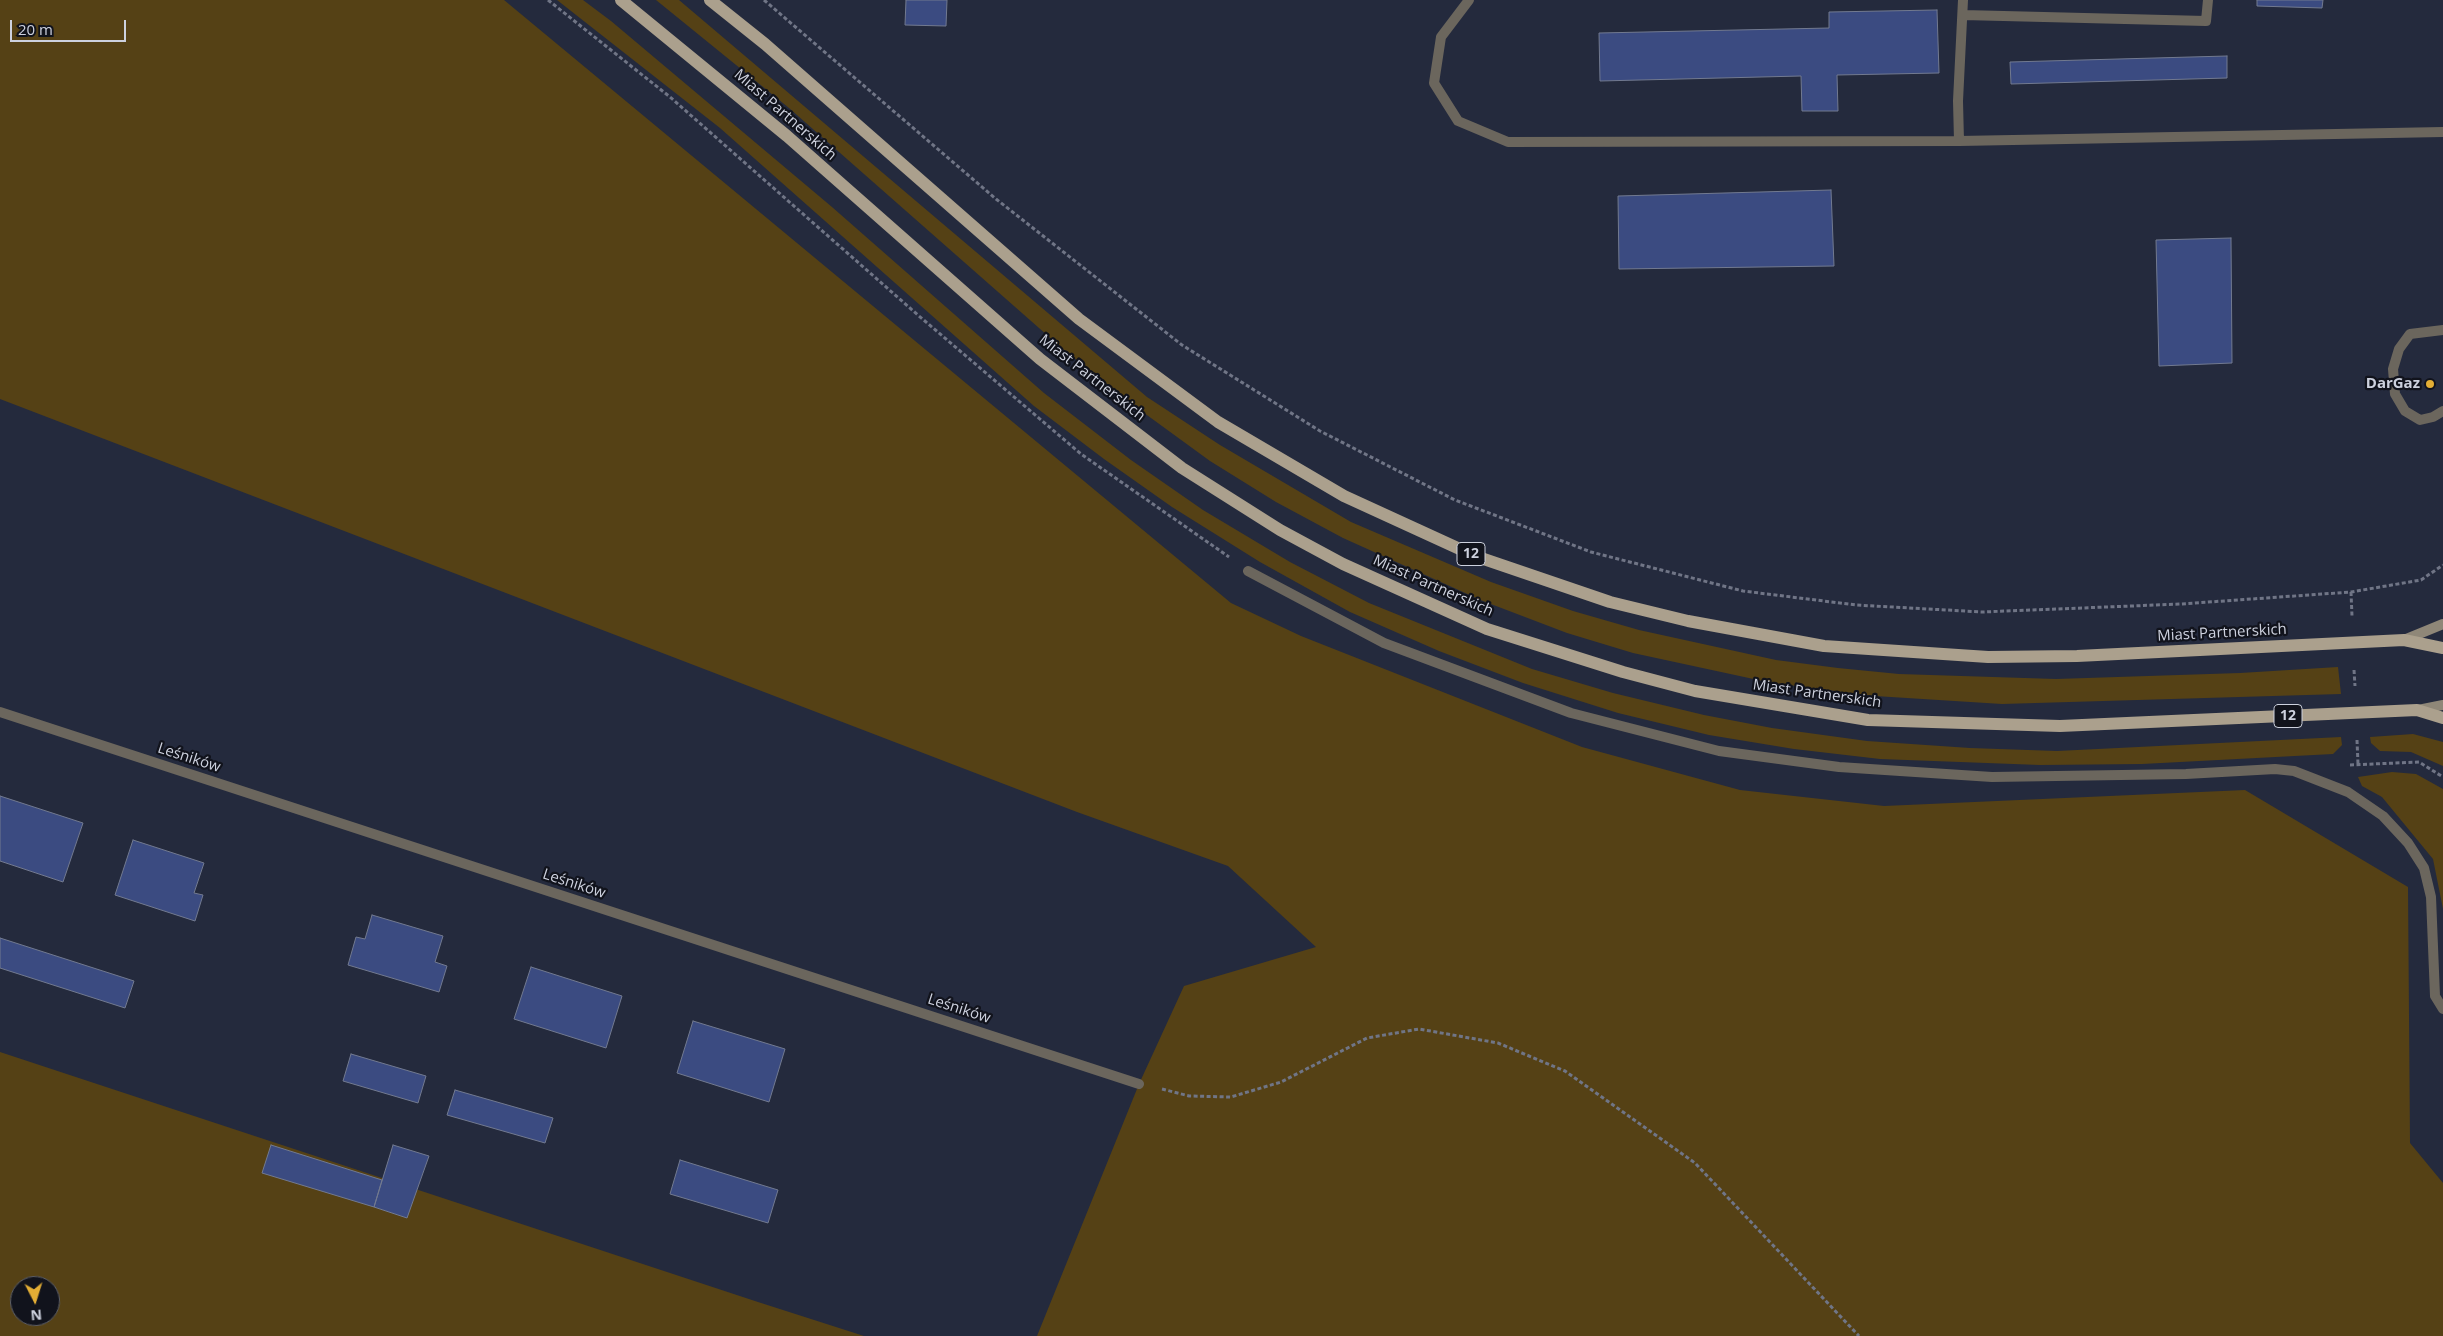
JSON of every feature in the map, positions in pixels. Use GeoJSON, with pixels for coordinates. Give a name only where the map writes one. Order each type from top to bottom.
{"type":"FeatureCollection","features":[{"type":"Feature","properties":{"kind":"main road","name":"Miast Partnerskich"},"geometry":{"type":"LineString","coordinates":[[621,0],[787,136],[1040,359],[1182,468],[1280,530],[1343,564],[1488,629],[1623,672],[1695,691],[1868,720],[2060,726],[2417,710],[2443,705]]}},
{"type":"Feature","properties":{"kind":"main road","name":"Miast Partnerskich"},"geometry":{"type":"LineString","coordinates":[[710,0],[786,62],[1079,319],[1218,422],[1344,496],[1475,556],[1618,604],[1688,621],[1824,646],[1998,657],[2076,656],[2353,644],[2404,640],[2443,648]]}},
{"type":"Feature","properties":{"kind":"main road","name":"Miast Partnerskich"},"geometry":{"type":"LineString","coordinates":[[2404,640],[2443,624]]}},
{"type":"Feature","properties":{"kind":"main road","name":"Miast Partnerskich"},"geometry":{"type":"LineString","coordinates":[[2417,710],[2443,718]]}},
{"type":"Feature","properties":{"kind":"street"},"geometry":{"type":"LineString","coordinates":[[1469,0],[1441,37],[1434,83],[1458,122],[1508,142],[1959,141],[2443,132]]}},
{"type":"Feature","properties":{"kind":"street"},"geometry":{"type":"LineString","coordinates":[[1959,141],[1958,101],[1963,0]]}},
{"type":"Feature","properties":{"kind":"street"},"geometry":{"type":"LineString","coordinates":[[1963,14],[2206,21],[2208,0]]}},
{"type":"Feature","properties":{"kind":"street"},"geometry":{"type":"LineString","coordinates":[[2443,330],[2410,334],[2399,349],[2393,369],[2395,394],[2405,411],[2420,420],[2433,417],[2443,411]]}},
{"type":"Feature","properties":{"kind":"street"},"geometry":{"type":"LineString","coordinates":[[1248,570],[1384,644],[1571,713],[1719,751],[1839,768],[1992,777],[2186,774],[2275,769],[2294,771],[2348,792],[2383,816],[2408,843],[2424,868],[2431,897],[2436,996],[2443,1009]]}},
{"type":"Feature","properties":{"kind":"street","name":"Leśników"},"geometry":{"type":"LineString","coordinates":[[0,712],[1139,1084]]}},
{"type":"Feature","properties":{"kind":"path"},"geometry":{"type":"LineString","coordinates":[[548,0],[670,96],[919,316],[1081,454],[1248,570]]}},
{"type":"Feature","properties":{"kind":"path"},"geometry":{"type":"LineString","coordinates":[[764,0],[996,199],[1182,345],[1320,431],[1455,500],[1591,552],[1743,591],[1856,605],[1982,612],[2181,604],[2351,592],[2421,580],[2443,565]]}},
{"type":"Feature","properties":{"kind":"path"},"geometry":{"type":"LineString","coordinates":[[2351,592],[2358,764],[2419,762],[2443,777]]}},
{"type":"Feature","properties":{"kind":"path"},"geometry":{"type":"LineString","coordinates":[[1139,1084],[1189,1096],[1231,1097],[1280,1082],[1367,1038],[1419,1029],[1498,1043],[1565,1071],[1694,1163],[1859,1336]]}},
{"type":"Feature","properties":{"kind":"shaded area"},"geometry":{"type":"Polygon","coordinates":[[[0,0],[504,0],[1231,603],[1301,636],[1582,747],[1740,790],[1884,806],[2245,790],[2408,887],[2410,1143],[2443,1183],[2443,1336],[1037,1336],[1139,1084],[1184,986],[1316,947],[1228,866],[1077,812],[0,399],[0,0]]]}},
{"type":"Feature","properties":{"kind":"shaded area"},"geometry":{"type":"Polygon","coordinates":[[[557,0],[583,0],[611,21],[832,207],[1044,393],[1131,460],[1203,510],[1290,562],[1369,603],[1532,669],[1613,693],[1704,715],[1772,728],[1867,741],[1970,748],[2057,751],[2341,737],[2342,745],[2333,754],[2142,764],[2040,765],[1880,759],[1794,749],[1709,735],[1618,713],[1523,683],[1439,651],[1350,612],[1260,562],[1172,507],[1104,459],[1034,406],[720,128],[557,0]]]}},
{"type":"Feature","properties":{"kind":"shaded area"},"geometry":{"type":"Polygon","coordinates":[[[656,0],[679,0],[1147,397],[1220,445],[1351,522],[1491,582],[1573,611],[1639,630],[1776,660],[1899,674],[2056,679],[2240,673],[2338,667],[2341,694],[2002,704],[1875,696],[1772,683],[1633,653],[1567,633],[1483,601],[1343,538],[1276,502],[1210,461],[1140,410],[1064,350],[789,108],[656,0]]]}},
{"type":"Feature","properties":{"kind":"shaded area"},"geometry":{"type":"Polygon","coordinates":[[[2413,734],[2443,742],[2443,766],[2411,752],[2380,751],[2371,743],[2370,737],[2413,734]]]}},
{"type":"Feature","properties":{"kind":"shaded area"},"geometry":{"type":"Polygon","coordinates":[[[2392,772],[2416,774],[2443,789],[2443,909],[2433,859],[2382,797],[2362,786],[2358,777],[2392,772]]]}},
{"type":"Feature","properties":{"kind":"shaded area"},"geometry":{"type":"Polygon","coordinates":[[[0,1052],[758,1302],[864,1336],[0,1336],[0,1052]]]}},
{"type":"Feature","properties":{"kind":"building"},"geometry":{"type":"Polygon","coordinates":[[[906,0],[947,0],[946,26],[905,25],[906,0]]]}},
{"type":"Feature","properties":{"kind":"building"},"geometry":{"type":"Polygon","coordinates":[[[2257,0],[2323,0],[2322,8],[2257,6],[2257,0]]]}},
{"type":"Feature","properties":{"kind":"building"},"geometry":{"type":"Polygon","coordinates":[[[1937,10],[1939,73],[1837,75],[1838,111],[1802,111],[1801,76],[1600,81],[1599,33],[1829,28],[1829,12],[1937,10]]]}},
{"type":"Feature","properties":{"kind":"building"},"geometry":{"type":"Polygon","coordinates":[[[2227,56],[2227,78],[2011,84],[2010,62],[2227,56]]]}},
{"type":"Feature","properties":{"kind":"building"},"geometry":{"type":"Polygon","coordinates":[[[1831,190],[1834,266],[1619,269],[1618,196],[1831,190]]]}},
{"type":"Feature","properties":{"kind":"building"},"geometry":{"type":"Polygon","coordinates":[[[2231,238],[2232,363],[2159,366],[2156,240],[2231,238]]]}},
{"type":"Feature","properties":{"kind":"building"},"geometry":{"type":"Polygon","coordinates":[[[0,796],[83,823],[63,882],[0,861],[0,796]]]}},
{"type":"Feature","properties":{"kind":"building"},"geometry":{"type":"Polygon","coordinates":[[[133,840],[204,863],[194,893],[203,895],[195,921],[115,895],[133,840]]]}},
{"type":"Feature","properties":{"kind":"building"},"geometry":{"type":"Polygon","coordinates":[[[372,915],[443,936],[435,962],[447,966],[439,992],[348,965],[356,937],[365,939],[372,915]]]}},
{"type":"Feature","properties":{"kind":"building"},"geometry":{"type":"Polygon","coordinates":[[[0,938],[134,981],[125,1008],[0,968],[0,938]]]}},
{"type":"Feature","properties":{"kind":"building"},"geometry":{"type":"Polygon","coordinates":[[[531,967],[622,996],[606,1048],[514,1019],[531,967]]]}},
{"type":"Feature","properties":{"kind":"building"},"geometry":{"type":"Polygon","coordinates":[[[693,1021],[785,1049],[769,1102],[677,1073],[693,1021]]]}},
{"type":"Feature","properties":{"kind":"building"},"geometry":{"type":"Polygon","coordinates":[[[351,1054],[426,1076],[418,1103],[343,1081],[351,1054]]]}},
{"type":"Feature","properties":{"kind":"building"},"geometry":{"type":"Polygon","coordinates":[[[455,1090],[553,1118],[545,1143],[447,1115],[455,1090]]]}},
{"type":"Feature","properties":{"kind":"building"},"geometry":{"type":"Polygon","coordinates":[[[271,1145],[382,1180],[374,1207],[262,1173],[271,1145]]]}},
{"type":"Feature","properties":{"kind":"building"},"geometry":{"type":"Polygon","coordinates":[[[393,1145],[429,1156],[407,1218],[374,1207],[393,1145]]]}},
{"type":"Feature","properties":{"kind":"building"},"geometry":{"type":"Polygon","coordinates":[[[680,1160],[778,1190],[768,1223],[670,1194],[680,1160]]]}},
{"type":"Feature","properties":{"kind":"place","name":"DarGaz"},"geometry":{"type":"Point","coordinates":[2430,384]}}]}
